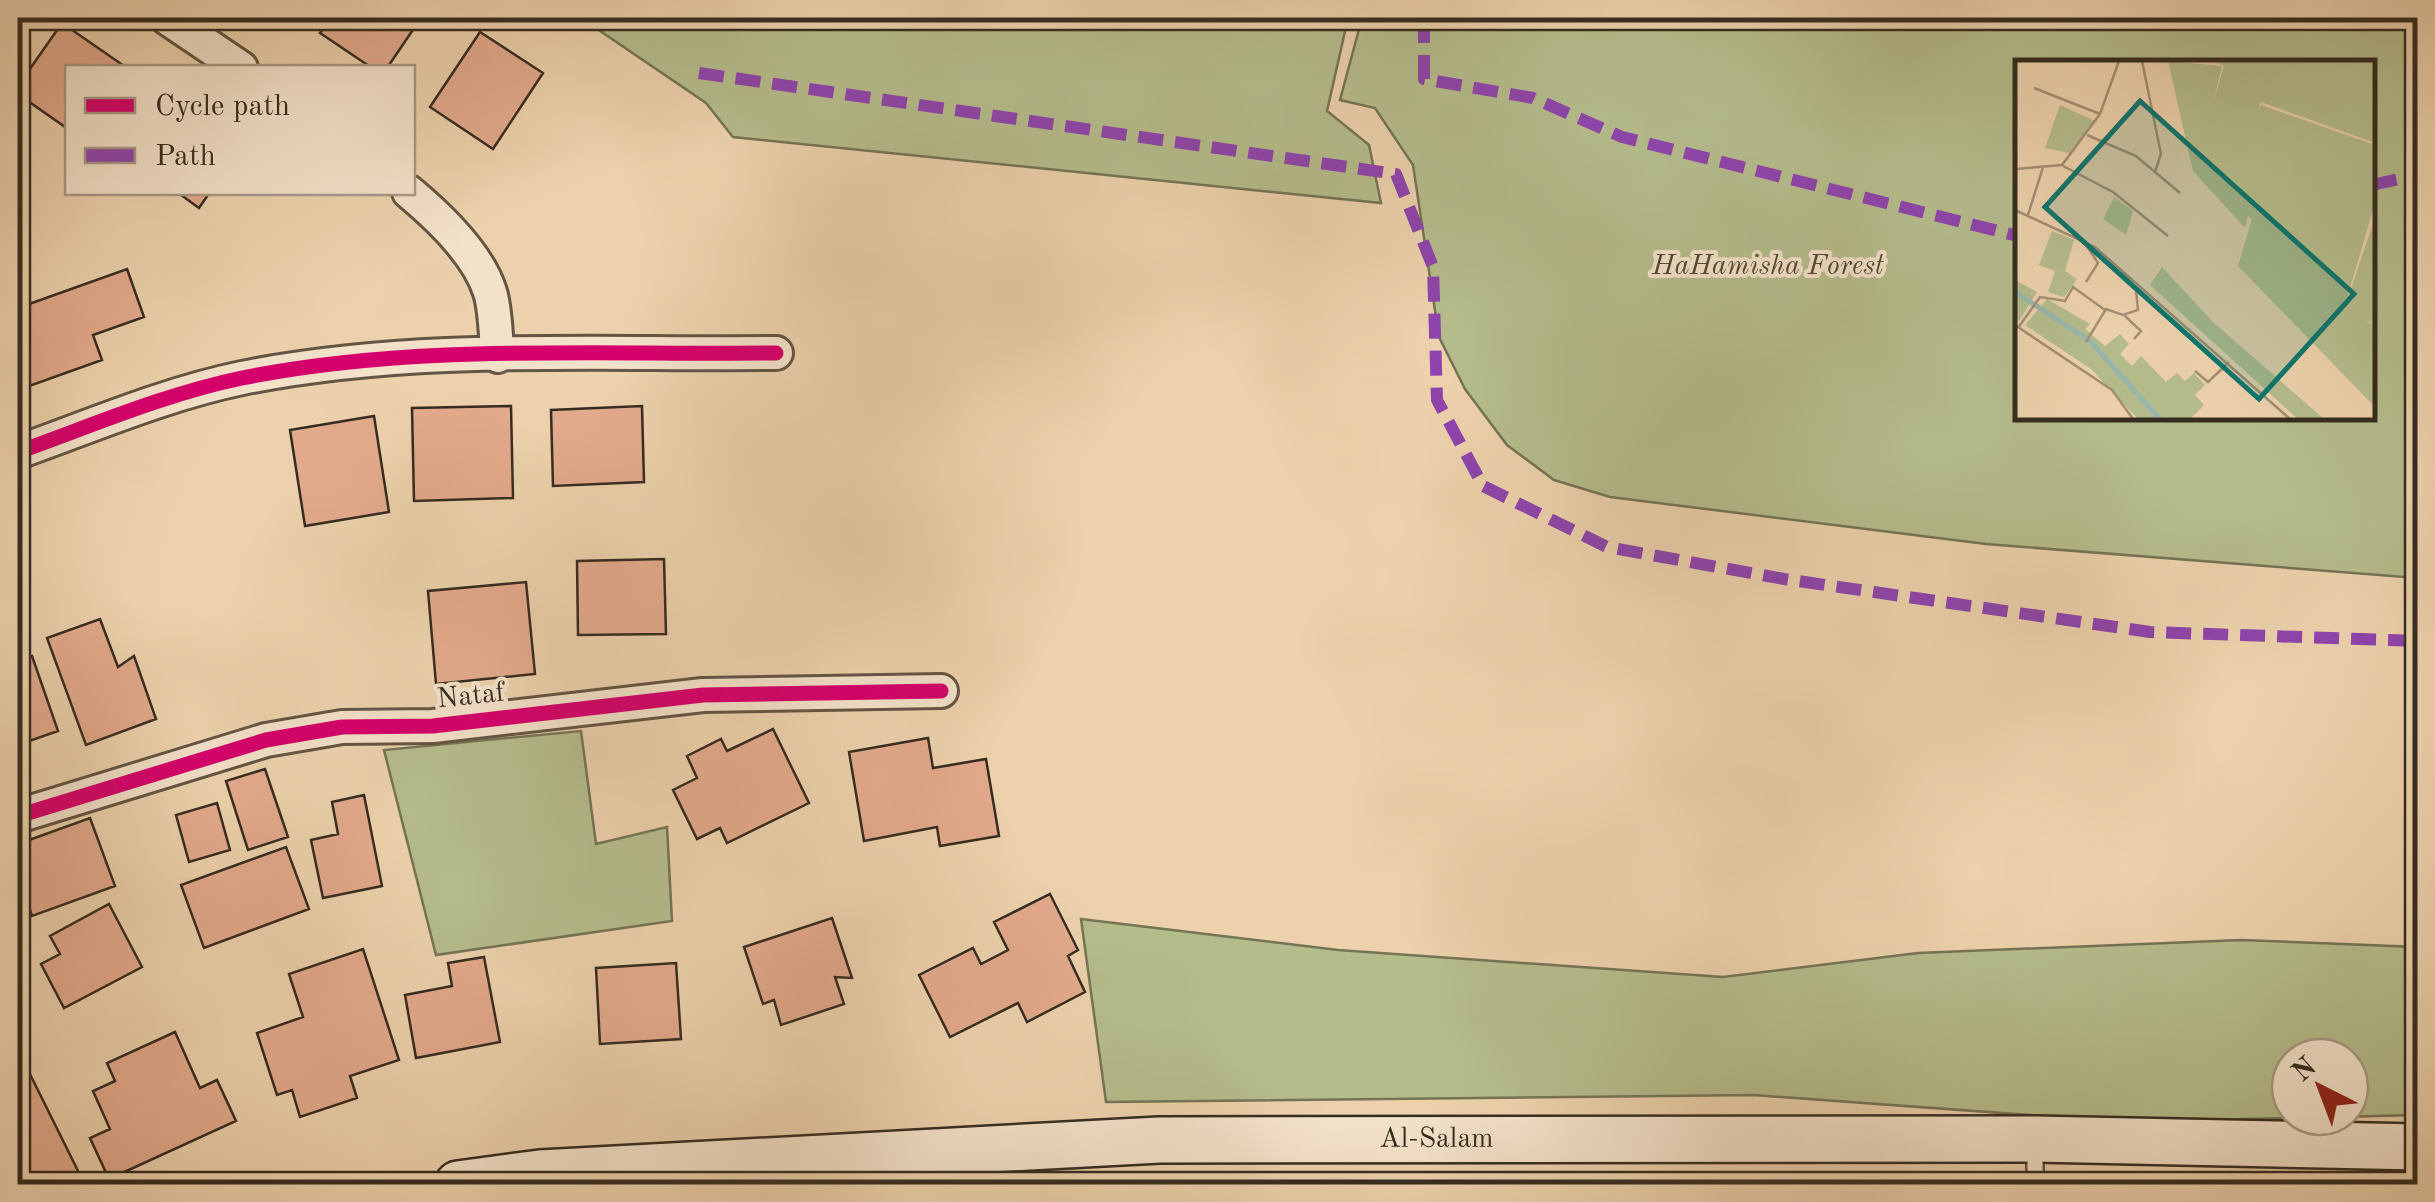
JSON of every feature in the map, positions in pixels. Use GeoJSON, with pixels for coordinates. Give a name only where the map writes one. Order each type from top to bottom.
{"type":"FeatureCollection","features":[{"type":"Feature","properties":{"kind":"main road","name":"Al-Salam"},"geometry":{"type":"LineString","coordinates":[[458,1184],[540,1173],[853,1170],[1159,1140],[2035,1139],[2418,1147]]}},
{"type":"Feature","properties":{"kind":"street"},"geometry":{"type":"LineString","coordinates":[[166,18],[236,65]]}},
{"type":"Feature","properties":{"kind":"street"},"geometry":{"type":"LineString","coordinates":[[413,195],[435,214],[478,269],[490,292],[498,356]]}},
{"type":"Feature","properties":{"kind":"street"},"geometry":{"type":"LineString","coordinates":[[18,452],[187,392],[239,379],[347,363],[498,356],[776,353]]}},
{"type":"Feature","properties":{"kind":"street","name":"Nataf"},"geometry":{"type":"LineString","coordinates":[[18,816],[266,740],[342,727],[433,726],[703,695],[940,690]]}},
{"type":"Feature","properties":{"kind":"lane"},"geometry":{"type":"LineString","coordinates":[[2035,1139],[2035,1184]]}},
{"type":"Feature","properties":{"kind":"green space"},"geometry":{"type":"Polygon","coordinates":[[[581,18],[1348,18],[1327,111],[1369,145],[1381,203],[733,137],[706,103],[581,18]]]}},
{"type":"Feature","properties":{"kind":"green space","name":"HaHamisha Forest"},"geometry":{"type":"Polygon","coordinates":[[[1362,18],[2398,18],[2418,57],[2417,578],[1986,544],[1610,497],[1554,480],[1507,445],[1465,389],[1439,337],[1413,165],[1375,108],[1340,100],[1362,18]]]}},
{"type":"Feature","properties":{"kind":"green space"},"geometry":{"type":"Polygon","coordinates":[[[581,731],[596,844],[667,827],[672,921],[436,955],[384,750],[581,731]]]}},
{"type":"Feature","properties":{"kind":"green space"},"geometry":{"type":"Polygon","coordinates":[[[1081,919],[1338,950],[1723,977],[1918,953],[2241,940],[2417,947],[2417,1115],[2370,1116],[2370,1037],[2270,1037],[2270,1119],[2125,1122],[1754,1095],[1106,1102],[1081,919]]]}},
{"type":"Feature","properties":{"kind":"building"},"geometry":{"type":"Polygon","coordinates":[[[331,18],[421,18],[389,65],[368,65],[320,33],[331,18]]]}},
{"type":"Feature","properties":{"kind":"building"},"geometry":{"type":"Polygon","coordinates":[[[62,23],[123,65],[65,65],[65,127],[18,94],[18,86],[62,23]]]}},
{"type":"Feature","properties":{"kind":"building"},"geometry":{"type":"Polygon","coordinates":[[[480,32],[543,73],[493,149],[430,107],[480,32]]]}},
{"type":"Feature","properties":{"kind":"building"},"geometry":{"type":"Polygon","coordinates":[[[181,195],[208,195],[199,208],[181,195]]]}},
{"type":"Feature","properties":{"kind":"building"},"geometry":{"type":"Polygon","coordinates":[[[127,269],[144,317],[93,335],[102,360],[18,390],[18,308],[127,269]]]}},
{"type":"Feature","properties":{"kind":"building"},"geometry":{"type":"Polygon","coordinates":[[[511,406],[513,498],[414,501],[412,408],[511,406]]]}},
{"type":"Feature","properties":{"kind":"building"},"geometry":{"type":"Polygon","coordinates":[[[642,406],[644,482],[553,486],[551,410],[642,406]]]}},
{"type":"Feature","properties":{"kind":"building"},"geometry":{"type":"Polygon","coordinates":[[[374,416],[389,512],[305,526],[290,430],[374,416]]]}},
{"type":"Feature","properties":{"kind":"building"},"geometry":{"type":"Polygon","coordinates":[[[664,559],[666,634],[578,635],[577,561],[664,559]]]}},
{"type":"Feature","properties":{"kind":"building"},"geometry":{"type":"Polygon","coordinates":[[[526,582],[535,674],[436,684],[428,591],[526,582]]]}},
{"type":"Feature","properties":{"kind":"building"},"geometry":{"type":"Polygon","coordinates":[[[100,619],[118,667],[134,656],[156,719],[86,745],[47,638],[100,619]]]}},
{"type":"Feature","properties":{"kind":"building"},"geometry":{"type":"Polygon","coordinates":[[[32,656],[58,731],[18,745],[18,660],[32,656]]]}},
{"type":"Feature","properties":{"kind":"building"},"geometry":{"type":"Polygon","coordinates":[[[773,729],[809,803],[727,843],[720,828],[697,839],[673,790],[697,778],[687,756],[721,739],[727,751],[773,729]]]}},
{"type":"Feature","properties":{"kind":"building"},"geometry":{"type":"Polygon","coordinates":[[[928,738],[933,768],[986,759],[999,836],[940,846],[937,827],[864,841],[849,752],[928,738]]]}},
{"type":"Feature","properties":{"kind":"building"},"geometry":{"type":"Polygon","coordinates":[[[265,769],[288,837],[248,850],[226,781],[265,769]]]}},
{"type":"Feature","properties":{"kind":"building"},"geometry":{"type":"Polygon","coordinates":[[[364,795],[382,886],[323,898],[311,840],[338,834],[332,802],[364,795]]]}},
{"type":"Feature","properties":{"kind":"building"},"geometry":{"type":"Polygon","coordinates":[[[217,803],[230,850],[189,862],[176,815],[217,803]]]}},
{"type":"Feature","properties":{"kind":"building"},"geometry":{"type":"Polygon","coordinates":[[[90,818],[115,886],[32,916],[18,875],[18,844],[90,818]]]}},
{"type":"Feature","properties":{"kind":"building"},"geometry":{"type":"Polygon","coordinates":[[[286,847],[309,909],[204,948],[181,885],[286,847]]]}},
{"type":"Feature","properties":{"kind":"building"},"geometry":{"type":"Polygon","coordinates":[[[1050,894],[1078,950],[1068,956],[1085,992],[1027,1022],[1018,1003],[950,1037],[919,975],[973,948],[981,964],[1008,950],[994,922],[1050,894]]]}},
{"type":"Feature","properties":{"kind":"building"},"geometry":{"type":"Polygon","coordinates":[[[109,904],[142,967],[64,1008],[41,964],[60,954],[50,936],[109,904]]]}},
{"type":"Feature","properties":{"kind":"building"},"geometry":{"type":"Polygon","coordinates":[[[832,918],[852,978],[835,977],[844,1004],[781,1025],[774,1000],[763,1004],[744,947],[832,918]]]}},
{"type":"Feature","properties":{"kind":"building"},"geometry":{"type":"Polygon","coordinates":[[[363,949],[399,1060],[350,1076],[357,1098],[300,1117],[292,1090],[277,1095],[257,1033],[303,1017],[289,974],[363,949]]]}},
{"type":"Feature","properties":{"kind":"building"},"geometry":{"type":"Polygon","coordinates":[[[484,957],[500,1042],[416,1058],[405,995],[452,986],[448,963],[484,957]]]}},
{"type":"Feature","properties":{"kind":"building"},"geometry":{"type":"Polygon","coordinates":[[[676,963],[681,1039],[600,1044],[596,968],[676,963]]]}},
{"type":"Feature","properties":{"kind":"building"},"geometry":{"type":"Polygon","coordinates":[[[175,1032],[200,1088],[217,1080],[236,1121],[109,1179],[90,1138],[110,1129],[93,1091],[115,1081],[107,1063],[175,1032]]]}},
{"type":"Feature","properties":{"kind":"building"},"geometry":{"type":"Polygon","coordinates":[[[19,1052],[79,1173],[55,1184],[18,1184],[19,1052]]]}},
{"type":"Feature","properties":{"kind":"marked path"},"geometry":{"type":"LineString","coordinates":[[1424,18],[1424,79],[1533,98],[1622,137],[2015,235]]}},
{"type":"Feature","properties":{"kind":"marked path"},"geometry":{"type":"LineString","coordinates":[[699,73],[1396,174],[1433,267],[1437,400],[1483,486],[1607,547],[1784,579],[2150,632],[2418,641]]}},
{"type":"Feature","properties":{"kind":"marked path"},"geometry":{"type":"LineString","coordinates":[[2375,184],[2418,175]]}},
{"type":"Feature","properties":{"kind":"cycle path"},"geometry":{"type":"LineString","coordinates":[[18,452],[185,393],[308,367],[441,355],[776,353]]}},
{"type":"Feature","properties":{"kind":"cycle path"},"geometry":{"type":"LineString","coordinates":[[18,816],[266,740],[342,727],[433,726],[703,695],[941,691]]}}]}
